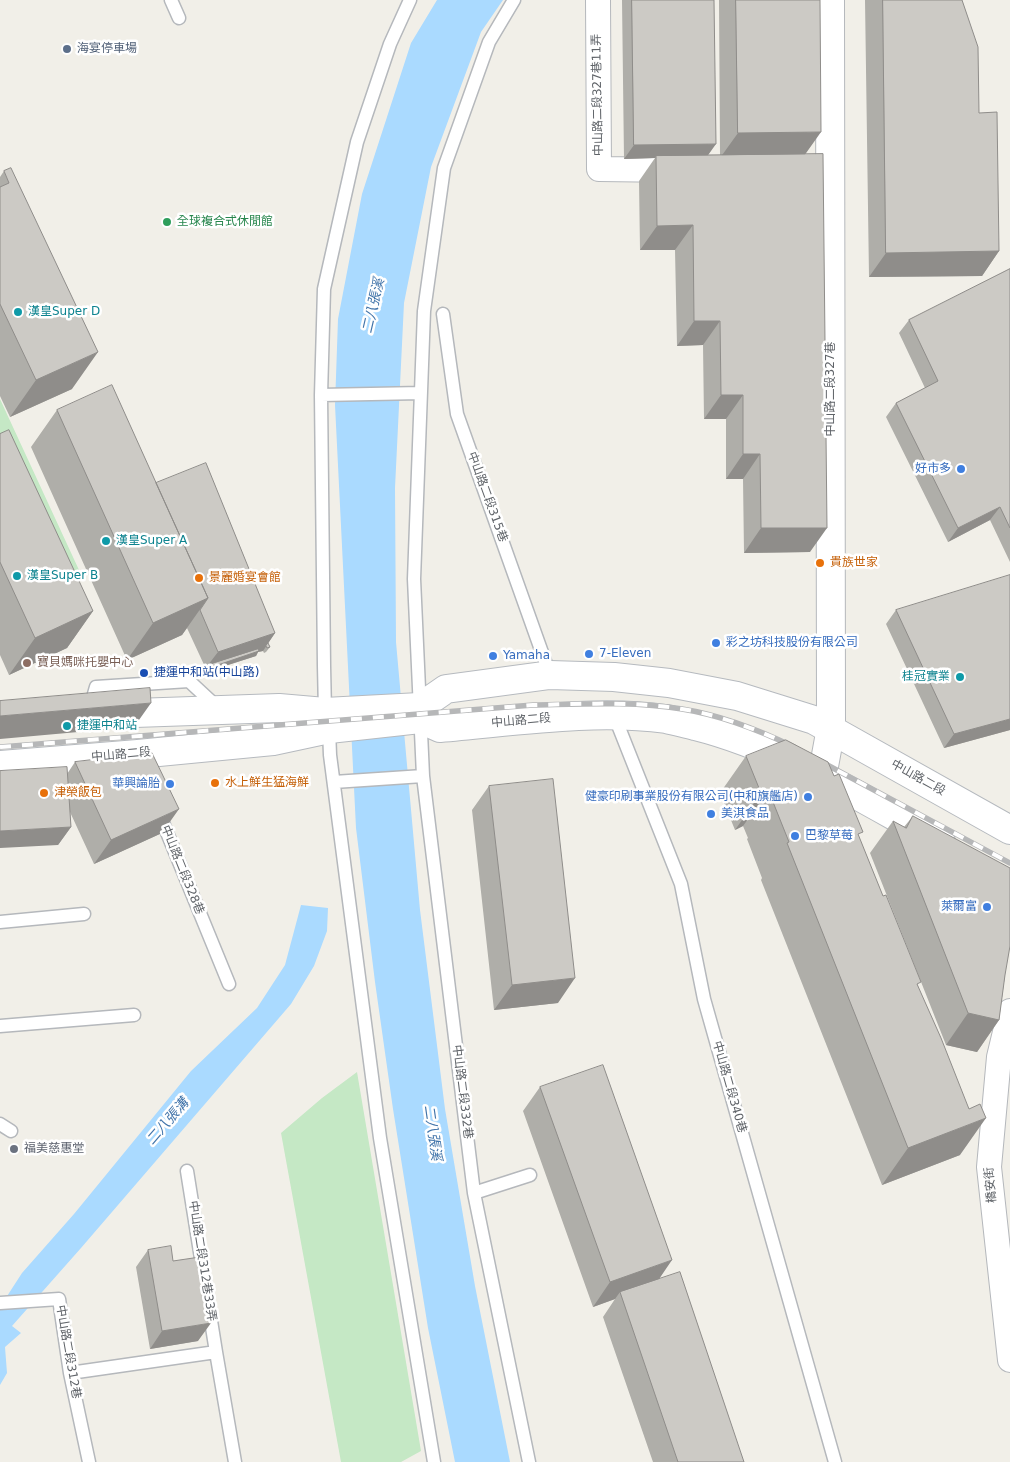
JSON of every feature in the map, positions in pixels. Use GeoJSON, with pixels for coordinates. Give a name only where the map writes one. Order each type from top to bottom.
{"type":"FeatureCollection","features":[{"type":"Feature","properties":{"kind":"main road","name":"中山路二段327巷"},"geometry":{"type":"LineString","coordinates":[[825,786],[831,728],[821,172],[830,0]]}},
{"type":"Feature","properties":{"kind":"main road","name":"中山路二段"},"geometry":{"type":"LineString","coordinates":[[0,765],[139,762],[272,741],[327,720],[420,713],[446,689],[550,675],[614,677],[669,683],[737,696],[814,720],[1010,830]]}},
{"type":"Feature","properties":{"kind":"main road","name":"中山路二段"},"geometry":{"type":"LineString","coordinates":[[80,715],[279,708],[327,720]]}},
{"type":"Feature","properties":{"kind":"main road","name":"中山路二段"},"geometry":{"type":"LineString","coordinates":[[420,713],[440,728],[614,715],[667,719],[711,730],[759,746],[825,786],[959,852]]}},
{"type":"Feature","properties":{"kind":"street","name":"中山路二段327巷11弄"},"geometry":{"type":"LineString","coordinates":[[598,0],[599,169],[696,171]]}},
{"type":"Feature","properties":{"kind":"street","name":"橋安街"},"geometry":{"type":"LineString","coordinates":[[1010,1011],[999,1057],[988,1121],[989,1167],[1010,1360]]}},
{"type":"Feature","properties":{"kind":"lane"},"geometry":{"type":"LineString","coordinates":[[170,0],[179,18]]}},
{"type":"Feature","properties":{"kind":"lane"},"geometry":{"type":"LineString","coordinates":[[410,0],[390,44],[356,142],[324,289],[321,395],[327,720],[330,755],[380,1138],[433,1461]]}},
{"type":"Feature","properties":{"kind":"lane","name":"中山路二段332巷"},"geometry":{"type":"LineString","coordinates":[[514,0],[489,42],[444,168],[424,311],[414,579],[423,776],[474,1193],[529,1462]]}},
{"type":"Feature","properties":{"kind":"lane","name":"中山路二段315巷"},"geometry":{"type":"LineString","coordinates":[[443,314],[457,414],[550,675]]}},
{"type":"Feature","properties":{"kind":"lane"},"geometry":{"type":"LineString","coordinates":[[321,395],[421,393]]}},
{"type":"Feature","properties":{"kind":"lane","name":"中山路二段340巷"},"geometry":{"type":"LineString","coordinates":[[614,715],[681,884],[704,999],[835,1462]]}},
{"type":"Feature","properties":{"kind":"lane"},"geometry":{"type":"LineString","coordinates":[[334,782],[423,776]]}},
{"type":"Feature","properties":{"kind":"lane","name":"中山路二段328巷"},"geometry":{"type":"LineString","coordinates":[[155,805],[229,984]]}},
{"type":"Feature","properties":{"kind":"lane"},"geometry":{"type":"LineString","coordinates":[[0,922],[84,914]]}},
{"type":"Feature","properties":{"kind":"lane"},"geometry":{"type":"LineString","coordinates":[[0,1026],[134,1015]]}},
{"type":"Feature","properties":{"kind":"lane"},"geometry":{"type":"LineString","coordinates":[[0,1124],[11,1131]]}},
{"type":"Feature","properties":{"kind":"lane","name":"中山路二段312巷33弄"},"geometry":{"type":"LineString","coordinates":[[188,1171],[235,1462]]}},
{"type":"Feature","properties":{"kind":"lane"},"geometry":{"type":"LineString","coordinates":[[474,1193],[530,1175]]}},
{"type":"Feature","properties":{"kind":"lane","name":"中山路二段312巷"},"geometry":{"type":"LineString","coordinates":[[0,1303],[59,1299],[70,1373],[89,1462]]}},
{"type":"Feature","properties":{"kind":"lane"},"geometry":{"type":"LineString","coordinates":[[70,1373],[216,1352]]}},
{"type":"Feature","properties":{"kind":"green space"},"geometry":{"type":"Polygon","coordinates":[[[0,399],[79,570],[43,587],[0,494],[0,399]]]}},
{"type":"Feature","properties":{"kind":"green space"},"geometry":{"type":"Polygon","coordinates":[[[357,1072],[421,1451],[401,1462],[341,1462],[281,1133],[322,1098],[357,1072]]]}},
{"type":"Feature","properties":{"kind":"water","name":"二八張溪"},"geometry":{"type":"Polygon","coordinates":[[[437,0],[503,0],[481,32],[431,167],[404,303],[395,488],[396,642],[420,910],[445,1109],[475,1286],[510,1462],[455,1462],[428,1328],[393,1109],[356,828],[335,405],[338,319],[362,194],[411,43],[437,0]]]}},
{"type":"Feature","properties":{"kind":"water","name":"二八張溝"},"geometry":{"type":"Polygon","coordinates":[[[301,905],[328,908],[327,931],[314,966],[291,1004],[12,1326],[21,1333],[5,1347],[7,1373],[0,1385],[0,1307],[22,1273],[74,1214],[191,1071],[257,1008],[285,965],[301,905]]]}},
{"type":"Feature","properties":{"kind":"building"},"geometry":{"type":"Polygon","coordinates":[[[632,0],[714,0],[716,144],[634,145],[632,0]]]}},
{"type":"Feature","properties":{"kind":"building"},"geometry":{"type":"Polygon","coordinates":[[[736,0],[820,0],[821,132],[738,133],[736,0]]]}},
{"type":"Feature","properties":{"kind":"building"},"geometry":{"type":"Polygon","coordinates":[[[883,0],[962,0],[978,47],[979,113],[997,112],[999,251],[886,253],[883,0]]]}},
{"type":"Feature","properties":{"kind":"building"},"geometry":{"type":"Polygon","coordinates":[[[823,154],[827,528],[761,528],[760,454],[743,454],[743,395],[721,395],[720,321],[694,321],[693,225],[657,226],[656,156],[823,154]]]}},
{"type":"Feature","properties":{"kind":"building"},"geometry":{"type":"Polygon","coordinates":[[[11,168],[98,352],[36,380],[0,304],[0,187],[9,183],[4,171],[11,168]]]}},
{"type":"Feature","properties":{"kind":"building","name":"好市多"},"geometry":{"type":"Polygon","coordinates":[[[1010,269],[1010,528],[1000,507],[958,528],[896,403],[938,381],[909,320],[1010,269]]]}},
{"type":"Feature","properties":{"kind":"building"},"geometry":{"type":"Polygon","coordinates":[[[112,385],[208,598],[153,623],[57,410],[112,385]]]}},
{"type":"Feature","properties":{"kind":"building"},"geometry":{"type":"Polygon","coordinates":[[[9,430],[93,611],[35,638],[0,562],[0,434],[9,430]]]}},
{"type":"Feature","properties":{"kind":"building"},"geometry":{"type":"Polygon","coordinates":[[[206,463],[275,633],[218,652],[200,610],[208,598],[156,483],[206,463]]]}},
{"type":"Feature","properties":{"kind":"building","name":"桂冠實業"},"geometry":{"type":"Polygon","coordinates":[[[1010,575],[1010,719],[954,734],[896,610],[1010,575]]]}},
{"type":"Feature","properties":{"kind":"building"},"geometry":{"type":"Polygon","coordinates":[[[258,649],[259,651],[209,668],[208,665],[258,649]]]}},
{"type":"Feature","properties":{"kind":"building"},"geometry":{"type":"Polygon","coordinates":[[[150,688],[151,703],[0,716],[0,701],[150,688]]]}},
{"type":"Feature","properties":{"kind":"building"},"geometry":{"type":"Polygon","coordinates":[[[786,740],[828,762],[834,776],[839,774],[863,832],[858,834],[883,896],[886,895],[921,982],[917,984],[969,1109],[980,1104],[986,1118],[908,1148],[787,843],[789,842],[774,801],[769,790],[761,793],[746,756],[786,740]]]}},
{"type":"Feature","properties":{"kind":"building"},"geometry":{"type":"Polygon","coordinates":[[[152,753],[179,809],[111,840],[75,762],[152,753]]]}},
{"type":"Feature","properties":{"kind":"building"},"geometry":{"type":"Polygon","coordinates":[[[67,767],[71,827],[0,831],[0,771],[67,767]]]}},
{"type":"Feature","properties":{"kind":"building"},"geometry":{"type":"Polygon","coordinates":[[[553,779],[575,978],[512,985],[489,786],[553,779]]]}},
{"type":"Feature","properties":{"kind":"building"},"geometry":{"type":"Polygon","coordinates":[[[913,816],[1010,868],[1010,946],[999,1020],[968,1013],[893,821],[906,828],[913,816]]]}},
{"type":"Feature","properties":{"kind":"building"},"geometry":{"type":"Polygon","coordinates":[[[603,1065],[672,1260],[610,1282],[540,1087],[603,1065]]]}},
{"type":"Feature","properties":{"kind":"building"},"geometry":{"type":"Polygon","coordinates":[[[171,1246],[173,1261],[200,1257],[211,1323],[162,1331],[148,1250],[171,1246]]]}},
{"type":"Feature","properties":{"kind":"building"},"geometry":{"type":"Polygon","coordinates":[[[680,1272],[744,1462],[678,1462],[620,1292],[680,1272]]]}},
{"type":"Feature","properties":{"kind":"railway"},"geometry":{"type":"LineString","coordinates":[[0,747],[533,705],[608,704],[664,706],[711,715],[739,724],[794,747]]}},
{"type":"Feature","properties":{"kind":"railway"},"geometry":{"type":"LineString","coordinates":[[818,760],[1010,863]]}},
{"type":"Feature","properties":{"kind":"place","name":"海宴停車場"},"geometry":{"type":"Point","coordinates":[67,49]}},
{"type":"Feature","properties":{"kind":"place","name":"全球複合式休閒館"},"geometry":{"type":"Point","coordinates":[167,222]}},
{"type":"Feature","properties":{"kind":"place","name":"漢皇Super D"},"geometry":{"type":"Point","coordinates":[18,312]}},
{"type":"Feature","properties":{"kind":"place","name":"好市多"},"geometry":{"type":"Point","coordinates":[961,469]}},
{"type":"Feature","properties":{"kind":"place","name":"漢皇Super A"},"geometry":{"type":"Point","coordinates":[106,541]}},
{"type":"Feature","properties":{"kind":"place","name":"貴族世家"},"geometry":{"type":"Point","coordinates":[820,563]}},
{"type":"Feature","properties":{"kind":"place","name":"漢皇Super B"},"geometry":{"type":"Point","coordinates":[17,576]}},
{"type":"Feature","properties":{"kind":"place","name":"景麗婚宴會館"},"geometry":{"type":"Point","coordinates":[199,578]}},
{"type":"Feature","properties":{"kind":"place","name":"彩之坊科技股份有限公司"},"geometry":{"type":"Point","coordinates":[716,643]}},
{"type":"Feature","properties":{"kind":"place","name":"7-Eleven"},"geometry":{"type":"Point","coordinates":[589,654]}},
{"type":"Feature","properties":{"kind":"place","name":"Yamaha"},"geometry":{"type":"Point","coordinates":[493,656]}},
{"type":"Feature","properties":{"kind":"place","name":"寶貝媽咪托嬰中心"},"geometry":{"type":"Point","coordinates":[27,663]}},
{"type":"Feature","properties":{"kind":"place","name":"捷運中和站(中山路)"},"geometry":{"type":"Point","coordinates":[144,673]}},
{"type":"Feature","properties":{"kind":"place","name":"桂冠實業"},"geometry":{"type":"Point","coordinates":[960,677]}},
{"type":"Feature","properties":{"kind":"place","name":"捷運中和站"},"geometry":{"type":"Point","coordinates":[67,726]}},
{"type":"Feature","properties":{"kind":"place","name":"水上鮮生猛海鮮"},"geometry":{"type":"Point","coordinates":[215,783]}},
{"type":"Feature","properties":{"kind":"place","name":"華興論胎"},"geometry":{"type":"Point","coordinates":[170,784]}},
{"type":"Feature","properties":{"kind":"place","name":"津榮飯包"},"geometry":{"type":"Point","coordinates":[44,793]}},
{"type":"Feature","properties":{"kind":"place","name":"健豪印刷事業股份有限公司(中和旗艦店)"},"geometry":{"type":"Point","coordinates":[808,797]}},
{"type":"Feature","properties":{"kind":"place","name":"美淇食品"},"geometry":{"type":"Point","coordinates":[711,814]}},
{"type":"Feature","properties":{"kind":"place","name":"巴黎草莓"},"geometry":{"type":"Point","coordinates":[795,836]}},
{"type":"Feature","properties":{"kind":"place","name":"萊爾富"},"geometry":{"type":"Point","coordinates":[987,907]}},
{"type":"Feature","properties":{"kind":"place","name":"福美慈惠堂"},"geometry":{"type":"Point","coordinates":[14,1149]}}]}
